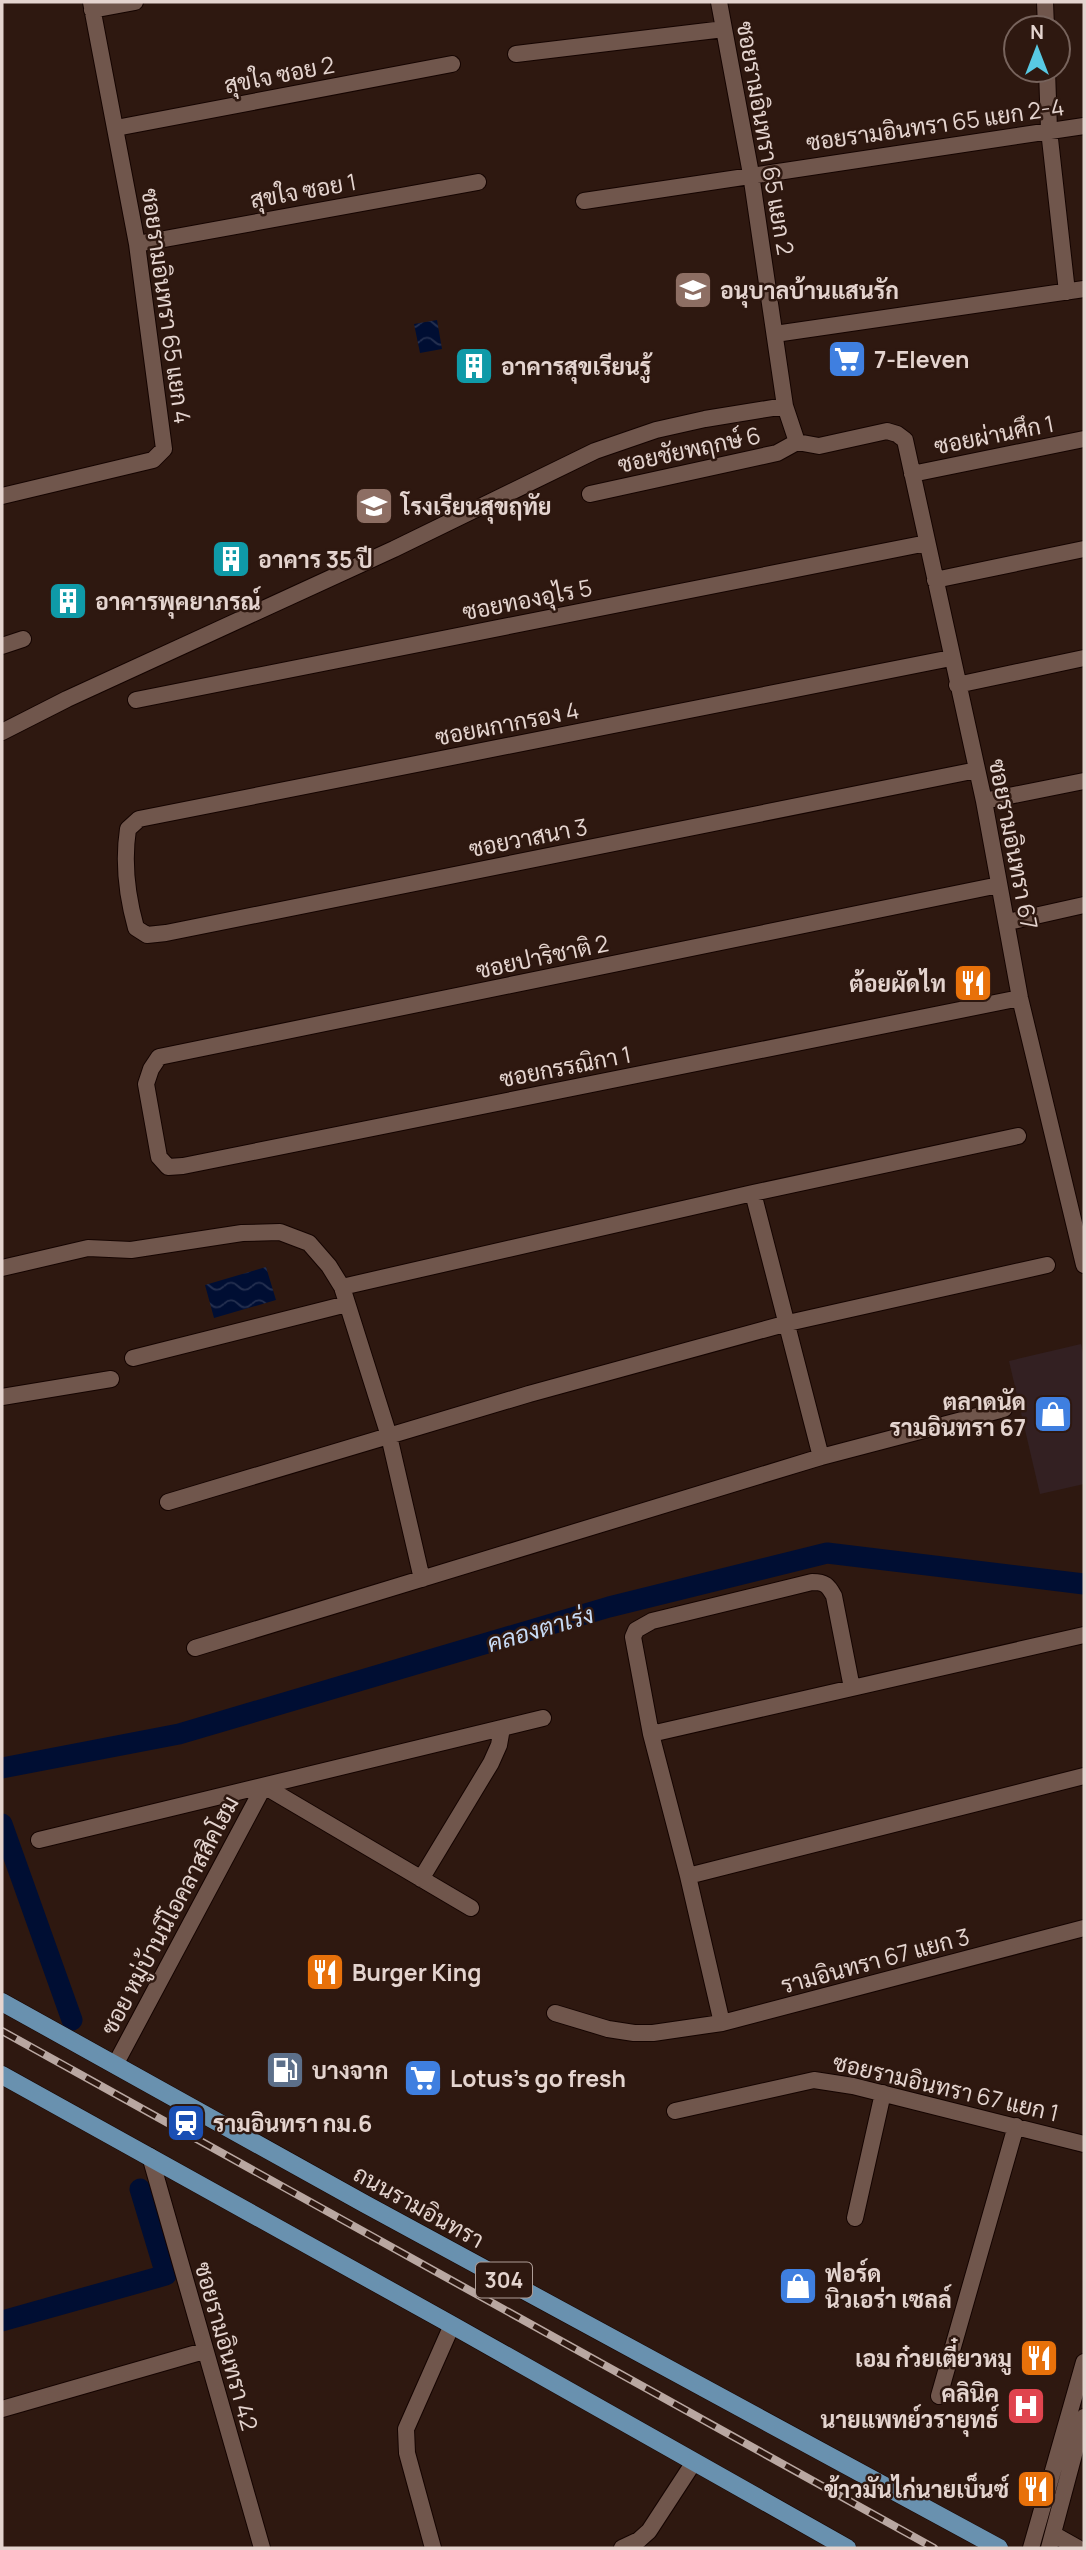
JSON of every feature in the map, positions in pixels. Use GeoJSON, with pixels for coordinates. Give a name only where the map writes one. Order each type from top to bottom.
{"type":"FeatureCollection","features":[{"type":"Feature","properties":{"kind":"main road","name":"ถนนรามอินทรา"},"geometry":{"type":"LineString","coordinates":[[5,2008],[999,2548]]}},
{"type":"Feature","properties":{"kind":"main road"},"geometry":{"type":"LineString","coordinates":[[2,2075],[847,2548]]}},
{"type":"Feature","properties":{"kind":"street"},"geometry":{"type":"LineString","coordinates":[[92,6],[135,2]]}},
{"type":"Feature","properties":{"kind":"street","name":"ซอยรามอินทรา 65 แยก 2"},"geometry":{"type":"LineString","coordinates":[[719,2],[751,174],[785,406],[797,442]]}},
{"type":"Feature","properties":{"kind":"street","name":"ซอยรามอินทรา 65 แยก 4"},"geometry":{"type":"LineString","coordinates":[[2,496],[153,460],[164,449],[137,244],[92,6]]}},
{"type":"Feature","properties":{"kind":"street"},"geometry":{"type":"LineString","coordinates":[[516,54],[724,29]]}},
{"type":"Feature","properties":{"kind":"street","name":"สุขใจ ซอย 2"},"geometry":{"type":"LineString","coordinates":[[116,128],[452,64]]}},
{"type":"Feature","properties":{"kind":"street"},"geometry":{"type":"LineString","coordinates":[[1047,84],[1049,130],[1067,292]]}},
{"type":"Feature","properties":{"kind":"street","name":"ซอยรามอินทรา 65 แยก 2-4"},"geometry":{"type":"LineString","coordinates":[[584,201],[1084,126]]}},
{"type":"Feature","properties":{"kind":"street","name":"สุขใจ ซอย 1"},"geometry":{"type":"LineString","coordinates":[[137,244],[478,182]]}},
{"type":"Feature","properties":{"kind":"street"},"geometry":{"type":"LineString","coordinates":[[775,334],[1084,289]]}},
{"type":"Feature","properties":{"kind":"street"},"geometry":{"type":"LineString","coordinates":[[2,732],[595,451],[656,430],[693,421],[785,406]]}},
{"type":"Feature","properties":{"kind":"street","name":"ซอยรามอินทรา 67"},"geometry":{"type":"LineString","coordinates":[[797,442],[819,446],[887,431],[905,440],[984,801],[1020,998],[1084,1265]]}},
{"type":"Feature","properties":{"kind":"street","name":"ซอยผ่านศึก 1"},"geometry":{"type":"LineString","coordinates":[[912,474],[1084,439]]}},
{"type":"Feature","properties":{"kind":"street","name":"ซอยชัยพฤกษ์ 6"},"geometry":{"type":"LineString","coordinates":[[590,494],[777,453],[797,442]]}},
{"type":"Feature","properties":{"kind":"street","name":"ซอยทองอุไร 5"},"geometry":{"type":"LineString","coordinates":[[136,700],[927,543]]}},
{"type":"Feature","properties":{"kind":"street"},"geometry":{"type":"LineString","coordinates":[[935,580],[1084,549]]}},
{"type":"Feature","properties":{"kind":"street"},"geometry":{"type":"LineString","coordinates":[[2,646],[23,639]]}},
{"type":"Feature","properties":{"kind":"street","name":"ซอยผกากรอง 4"},"geometry":{"type":"LineString","coordinates":[[128,881],[124,854],[128,829],[139,819],[951,658]]}},
{"type":"Feature","properties":{"kind":"street"},"geometry":{"type":"LineString","coordinates":[[957,685],[1084,658]]}},
{"type":"Feature","properties":{"kind":"street","name":"ซอยวาสนา 3"},"geometry":{"type":"LineString","coordinates":[[128,881],[136,928],[147,935],[166,933],[977,770]]}},
{"type":"Feature","properties":{"kind":"street"},"geometry":{"type":"LineString","coordinates":[[984,801],[1084,781]]}},
{"type":"Feature","properties":{"kind":"street","name":"ซอยปาริชาติ 2"},"geometry":{"type":"LineString","coordinates":[[152,1120],[146,1084],[150,1069],[159,1057],[999,885]]}},
{"type":"Feature","properties":{"kind":"street"},"geometry":{"type":"LineString","coordinates":[[1008,922],[1084,905]]}},
{"type":"Feature","properties":{"kind":"street","name":"ซอยกรรณิกา 1"},"geometry":{"type":"LineString","coordinates":[[152,1120],[159,1157],[168,1167],[183,1166],[1020,998]]}},
{"type":"Feature","properties":{"kind":"street"},"geometry":{"type":"LineString","coordinates":[[342,1287],[753,1193],[1018,1136]]}},
{"type":"Feature","properties":{"kind":"street"},"geometry":{"type":"LineString","coordinates":[[753,1193],[821,1457]]}},
{"type":"Feature","properties":{"kind":"street"},"geometry":{"type":"LineString","coordinates":[[2,1268],[88,1248],[131,1250],[242,1233],[280,1231],[309,1244],[329,1266],[342,1287],[389,1436],[422,1579]]}},
{"type":"Feature","properties":{"kind":"street"},"geometry":{"type":"LineString","coordinates":[[168,1502],[528,1394],[788,1323],[1047,1265]]}},
{"type":"Feature","properties":{"kind":"street"},"geometry":{"type":"LineString","coordinates":[[133,1358],[347,1304]]}},
{"type":"Feature","properties":{"kind":"street"},"geometry":{"type":"LineString","coordinates":[[2,1397],[111,1379]]}},
{"type":"Feature","properties":{"kind":"street"},"geometry":{"type":"LineString","coordinates":[[195,1648],[821,1457],[1004,1409]]}},
{"type":"Feature","properties":{"kind":"street"},"geometry":{"type":"LineString","coordinates":[[722,2023],[651,1734],[633,1637],[636,1630],[652,1621],[812,1581],[822,1581],[834,1596],[852,1688]]}},
{"type":"Feature","properties":{"kind":"street"},"geometry":{"type":"LineString","coordinates":[[651,1734],[1084,1635]]}},
{"type":"Feature","properties":{"kind":"street","name":"ซอย หมู่บ้านนีโอคลาสสิคโฮม"},"geometry":{"type":"LineString","coordinates":[[39,1840],[542,1718]]}},
{"type":"Feature","properties":{"kind":"street"},"geometry":{"type":"LineString","coordinates":[[421,1879],[491,1763],[499,1745],[502,1728]]}},
{"type":"Feature","properties":{"kind":"street"},"geometry":{"type":"LineString","coordinates":[[688,1876],[1084,1776]]}},
{"type":"Feature","properties":{"kind":"street","name":"ซอย หมู่บ้านนีโอคลาสสิคโฮม"},"geometry":{"type":"LineString","coordinates":[[264,1786],[471,1908]]}},
{"type":"Feature","properties":{"kind":"street","name":"ซอย หมู่บ้านนีโอคลาสสิคโฮม"},"geometry":{"type":"LineString","coordinates":[[114,2065],[264,1786]]}},
{"type":"Feature","properties":{"kind":"street","name":"รามอินทรา 67 แยก 3"},"geometry":{"type":"LineString","coordinates":[[555,2013],[608,2029],[634,2033],[653,2033],[722,2023],[1084,1928]]}},
{"type":"Feature","properties":{"kind":"street","name":"ซอยรามอินทรา 67 แยก 1"},"geometry":{"type":"LineString","coordinates":[[675,2111],[814,2080],[883,2093],[1084,2144]]}},
{"type":"Feature","properties":{"kind":"street"},"geometry":{"type":"LineString","coordinates":[[855,2218],[883,2093]]}},
{"type":"Feature","properties":{"kind":"street"},"geometry":{"type":"LineString","coordinates":[[939,2396],[1016,2126]]}},
{"type":"Feature","properties":{"kind":"street","name":"ซอยรามอินทรา 42"},"geometry":{"type":"LineString","coordinates":[[150,2157],[260,2548]]}},
{"type":"Feature","properties":{"kind":"street"},"geometry":{"type":"LineString","coordinates":[[433,2548],[407,2452],[406,2429],[452,2325]]}},
{"type":"Feature","properties":{"kind":"street"},"geometry":{"type":"LineString","coordinates":[[2,2409],[204,2351]]}},
{"type":"Feature","properties":{"kind":"street"},"geometry":{"type":"LineString","coordinates":[[1031,2548],[1084,2362]]}},
{"type":"Feature","properties":{"kind":"street"},"geometry":{"type":"LineString","coordinates":[[1078,2548],[1051,2541],[1084,2417]]}},
{"type":"Feature","properties":{"kind":"street"},"geometry":{"type":"LineString","coordinates":[[622,2548],[639,2540],[649,2531],[694,2462]]}},
{"type":"Feature","properties":{"kind":"shaded area","name":"ตลาดนัด รามอินทรา 67"},"geometry":{"type":"Polygon","coordinates":[[[1081,1344],[1084,1358],[1084,1484],[1040,1494],[1009,1361],[1081,1344]]]}},
{"type":"Feature","properties":{"kind":"water"},"geometry":{"type":"Polygon","coordinates":[[[437,320],[442,349],[420,353],[414,324],[437,320]]]}},
{"type":"Feature","properties":{"kind":"water"},"geometry":{"type":"Polygon","coordinates":[[[266,1267],[276,1300],[214,1318],[205,1285],[266,1267]]]}},
{"type":"Feature","properties":{"kind":"waterway","name":"คลองตาเร่ง"},"geometry":{"type":"LineString","coordinates":[[2,1768],[179,1734],[609,1607],[827,1553],[1084,1584]]}},
{"type":"Feature","properties":{"kind":"waterway"},"geometry":{"type":"LineString","coordinates":[[2,1824],[72,2020]]}},
{"type":"Feature","properties":{"kind":"waterway"},"geometry":{"type":"LineString","coordinates":[[2,2321],[166,2275],[140,2189]]}},
{"type":"Feature","properties":{"kind":"railway"},"geometry":{"type":"LineString","coordinates":[[2,2031],[934,2548]]}},
{"type":"Feature","properties":{"kind":"place","name":"อนุบาลบ้านแสนรัก"},"geometry":{"type":"Point","coordinates":[693,290]}},
{"type":"Feature","properties":{"kind":"place","name":"7-Eleven"},"geometry":{"type":"Point","coordinates":[847,359]}},
{"type":"Feature","properties":{"kind":"place","name":"อาคารสุขเรียนรู้"},"geometry":{"type":"Point","coordinates":[474,366]}},
{"type":"Feature","properties":{"kind":"place","name":"โรงเรียนสุขฤทัย"},"geometry":{"type":"Point","coordinates":[374,506]}},
{"type":"Feature","properties":{"kind":"place","name":"อาคาร 35 ปี"},"geometry":{"type":"Point","coordinates":[231,559]}},
{"type":"Feature","properties":{"kind":"place","name":"อาคารพุคยาภรณ์"},"geometry":{"type":"Point","coordinates":[68,601]}},
{"type":"Feature","properties":{"kind":"place","name":"ต้อยผัดไท"},"geometry":{"type":"Point","coordinates":[973,983]}},
{"type":"Feature","properties":{"kind":"place","name":"ตลาดนัด รามอินทรา 67"},"geometry":{"type":"Point","coordinates":[1053,1414]}},
{"type":"Feature","properties":{"kind":"place","name":"Burger King"},"geometry":{"type":"Point","coordinates":[325,1972]}},
{"type":"Feature","properties":{"kind":"place","name":"บางจาก"},"geometry":{"type":"Point","coordinates":[285,2070]}},
{"type":"Feature","properties":{"kind":"place","name":"Lotus's go fresh"},"geometry":{"type":"Point","coordinates":[423,2078]}},
{"type":"Feature","properties":{"kind":"place","name":"รามอินทรา กม.6"},"geometry":{"type":"Point","coordinates":[186,2123]}},
{"type":"Feature","properties":{"kind":"place","name":"ฟอร์ด นิวเอร่า เซลล์"},"geometry":{"type":"Point","coordinates":[798,2286]}},
{"type":"Feature","properties":{"kind":"place","name":"เอม ก๋วยเตี๋ยวหมู"},"geometry":{"type":"Point","coordinates":[1039,2358]}},
{"type":"Feature","properties":{"kind":"place","name":"คลินิค นายแพทย์วรายุทธ์"},"geometry":{"type":"Point","coordinates":[1026,2406]}},
{"type":"Feature","properties":{"kind":"place","name":"ข้าวมันไก่นายเบ็นซ์"},"geometry":{"type":"Point","coordinates":[1036,2489]}}]}
